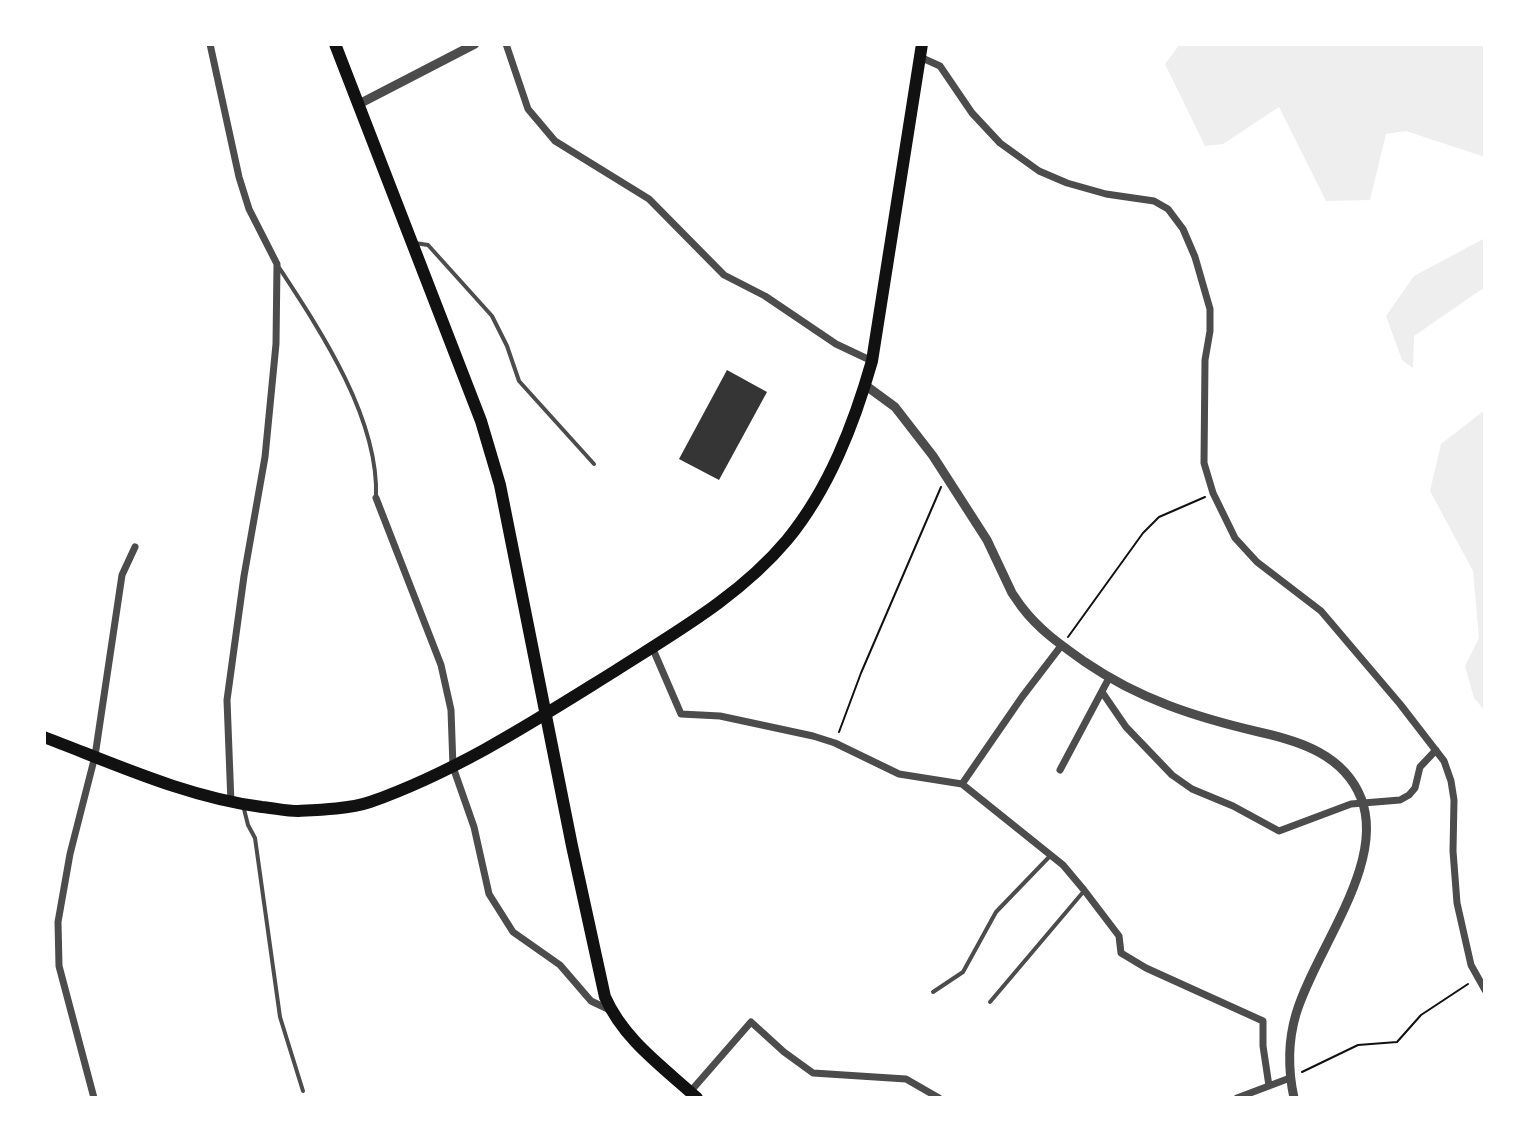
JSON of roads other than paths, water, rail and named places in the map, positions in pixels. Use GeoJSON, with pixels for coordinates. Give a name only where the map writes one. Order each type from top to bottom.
{"type":"FeatureCollection","features":[{"type":"Feature","properties":{"kind":"highway"},"geometry":{"type":"LineString","coordinates":[[335,44],[481,421],[500,485],[600,982],[611,1011],[631,1039],[691,1096]]}},
{"type":"Feature","properties":{"kind":"highway"},"geometry":{"type":"LineString","coordinates":[[44,737],[173,786],[237,803],[295,811],[367,803],[453,767],[545,715],[715,607],[787,540],[810,508],[830,473],[865,385],[872,361],[921,50]]}},
{"type":"Feature","properties":{"kind":"street"},"geometry":{"type":"LineString","coordinates":[[210,44],[246,199],[277,264],[276,344],[265,457],[227,700],[237,803]]}},
{"type":"Feature","properties":{"kind":"street"},"geometry":{"type":"LineString","coordinates":[[359,104],[475,44]]}},
{"type":"Feature","properties":{"kind":"street"},"geometry":{"type":"LineString","coordinates":[[506,44],[528,109],[555,141],[649,199],[724,275],[765,296],[836,344],[872,361]]}},
{"type":"Feature","properties":{"kind":"street"},"geometry":{"type":"LineString","coordinates":[[921,50],[940,66],[972,113],[1000,143],[1039,171],[1106,194],[1154,201],[1168,209],[1183,229],[1195,257],[1210,309],[1205,360],[1204,463],[1213,493],[1235,538],[1257,562],[1321,611],[1436,750],[1451,781],[1457,903],[1476,978],[1485,990]]}},
{"type":"Feature","properties":{"kind":"street"},"geometry":{"type":"LineString","coordinates":[[865,385],[886,398],[905,417],[987,540],[1012,593],[1033,621],[1061,646],[1109,678],[1175,710],[1308,746],[1333,760],[1353,780],[1363,803],[1367,824],[1363,859],[1297,1010],[1290,1047],[1290,1078],[1294,1098]]}},
{"type":"Feature","properties":{"kind":"street"},"geometry":{"type":"LineString","coordinates":[[376,498],[441,665],[451,710],[453,767],[474,827],[489,894],[513,932],[560,965],[591,1001],[611,1011]]}},
{"type":"Feature","properties":{"kind":"street"},"geometry":{"type":"LineString","coordinates":[[94,1098],[59,966],[57,940],[60,904],[122,575],[135,547]]}},
{"type":"Feature","properties":{"kind":"street"},"geometry":{"type":"LineString","coordinates":[[962,784],[1061,646]]}},
{"type":"Feature","properties":{"kind":"street"},"geometry":{"type":"LineString","coordinates":[[652,647],[681,714],[739,720],[835,743],[899,774],[962,784],[1050,856],[1084,890],[1119,936],[1121,953],[1146,968],[1263,1021],[1269,1086]]}},
{"type":"Feature","properties":{"kind":"street"},"geometry":{"type":"LineString","coordinates":[[1060,770],[1109,678]]}},
{"type":"Feature","properties":{"kind":"street"},"geometry":{"type":"LineString","coordinates":[[1102,692],[1126,727],[1172,775],[1192,789],[1233,806],[1279,831],[1325,812],[1363,803],[1400,800],[1415,788],[1420,767],[1436,750]]}},
{"type":"Feature","properties":{"kind":"street"},"geometry":{"type":"LineString","coordinates":[[691,1096],[751,1022],[813,1073],[906,1079],[939,1098]]}},
{"type":"Feature","properties":{"kind":"street"},"geometry":{"type":"LineString","coordinates":[[1237,1098],[1290,1078]]}},
{"type":"Feature","properties":{"kind":"lane"},"geometry":{"type":"LineString","coordinates":[[412,243],[428,245],[492,316],[519,381],[594,464]]}},
{"type":"Feature","properties":{"kind":"lane"},"geometry":{"type":"LineString","coordinates":[[277,264],[321,331],[349,385],[377,470],[376,498]]}},
{"type":"Feature","properties":{"kind":"lane"},"geometry":{"type":"LineString","coordinates":[[237,803],[255,838],[280,1017],[303,1091]]}},
{"type":"Feature","properties":{"kind":"lane"},"geometry":{"type":"LineString","coordinates":[[933,992],[963,972],[996,912],[1050,856]]}},
{"type":"Feature","properties":{"kind":"lane"},"geometry":{"type":"LineString","coordinates":[[990,1002],[1084,890]]}}]}
